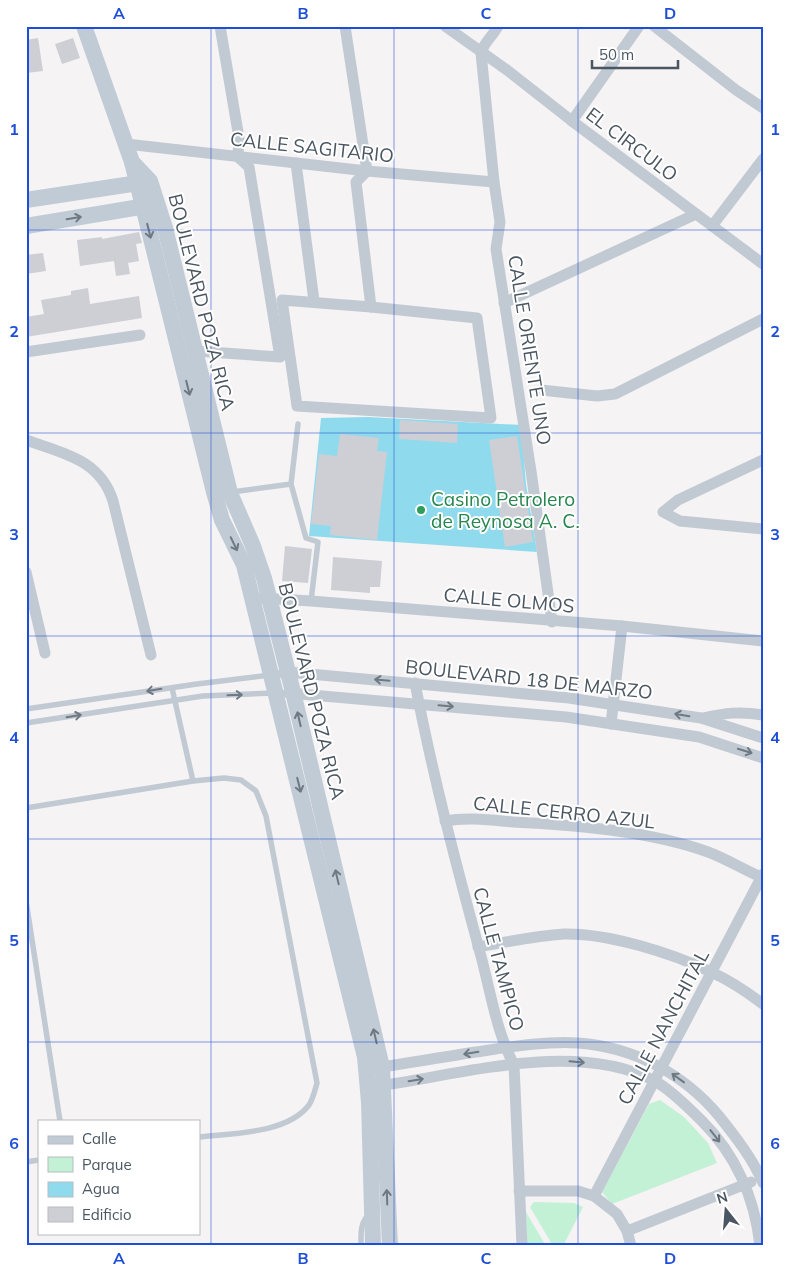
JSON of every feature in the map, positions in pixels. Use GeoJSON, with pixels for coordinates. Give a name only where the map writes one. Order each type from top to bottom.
{"type":"FeatureCollection","features":[{"type":"Feature","properties":{"kind":"main road","name":"BOULEVARD POZA RICA"},"geometry":{"type":"LineString","coordinates":[[84,26],[132,162],[143,182],[196,351],[230,493],[258,559],[260,599]]}},
{"type":"Feature","properties":{"kind":"main road"},"geometry":{"type":"LineString","coordinates":[[26,200],[143,182]]}},
{"type":"Feature","properties":{"kind":"main road","name":"BOULEVARD POZA RICA"},"geometry":{"type":"LineString","coordinates":[[150,205],[214,492],[222,520],[260,599],[280,674],[293,692],[374,1068],[378,1156],[390,1246]]}},
{"type":"Feature","properties":{"kind":"main road"},"geometry":{"type":"LineString","coordinates":[[26,226],[150,205]]}},
{"type":"Feature","properties":{"kind":"main road","name":"BOULEVARD POZA RICA"},"geometry":{"type":"LineString","coordinates":[[280,674],[276,693],[365,1056],[374,1068]]}},
{"type":"Feature","properties":{"kind":"main road","name":"BOULEVARD POZA RICA"},"geometry":{"type":"LineString","coordinates":[[373,1246],[372,1209],[378,1156]]}},
{"type":"Feature","properties":{"kind":"street"},"geometry":{"type":"LineString","coordinates":[[196,351],[280,357],[249,167],[238,156],[239,138],[220,26]]}},
{"type":"Feature","properties":{"kind":"street"},"geometry":{"type":"LineString","coordinates":[[345,26],[367,172],[356,182],[371,307]]}},
{"type":"Feature","properties":{"kind":"street","name":"EL CIRCULO"},"geometry":{"type":"LineString","coordinates":[[445,26],[507,70],[763,264]]}},
{"type":"Feature","properties":{"kind":"street"},"geometry":{"type":"LineString","coordinates":[[481,53],[484,44],[493,35],[498,26]]}},
{"type":"Feature","properties":{"kind":"street"},"geometry":{"type":"LineString","coordinates":[[572,121],[639,26]]}},
{"type":"Feature","properties":{"kind":"street"},"geometry":{"type":"LineString","coordinates":[[654,26],[736,90],[763,108]]}},
{"type":"Feature","properties":{"kind":"street","name":"CALLE ORIENTE UNO"},"geometry":{"type":"LineString","coordinates":[[481,53],[500,222],[496,249],[531,471],[552,622]]}},
{"type":"Feature","properties":{"kind":"street","name":"CALLE SAGITARIO"},"geometry":{"type":"LineString","coordinates":[[126,144],[367,172],[494,182]]}},
{"type":"Feature","properties":{"kind":"street"},"geometry":{"type":"LineString","coordinates":[[712,226],[763,158]]}},
{"type":"Feature","properties":{"kind":"street"},"geometry":{"type":"LineString","coordinates":[[296,163],[314,302]]}},
{"type":"Feature","properties":{"kind":"street"},"geometry":{"type":"LineString","coordinates":[[504,303],[696,214]]}},
{"type":"Feature","properties":{"kind":"street"},"geometry":{"type":"LineString","coordinates":[[282,300],[314,302],[477,318],[491,418],[297,406],[282,300]]}},
{"type":"Feature","properties":{"kind":"street"},"geometry":{"type":"LineString","coordinates":[[541,390],[597,396],[615,394],[763,318]]}},
{"type":"Feature","properties":{"kind":"street"},"geometry":{"type":"LineString","coordinates":[[26,352],[140,335]]}},
{"type":"Feature","properties":{"kind":"street"},"geometry":{"type":"LineString","coordinates":[[26,440],[85,462],[107,485],[113,501],[151,655]]}},
{"type":"Feature","properties":{"kind":"street"},"geometry":{"type":"LineString","coordinates":[[763,460],[678,500],[663,512],[680,521],[763,529]]}},
{"type":"Feature","properties":{"kind":"street"},"geometry":{"type":"LineString","coordinates":[[26,572],[45,653]]}},
{"type":"Feature","properties":{"kind":"street","name":"CALLE OLMOS"},"geometry":{"type":"LineString","coordinates":[[260,599],[311,601],[552,622],[622,626],[763,641]]}},
{"type":"Feature","properties":{"kind":"street"},"geometry":{"type":"LineString","coordinates":[[610,724],[614,704],[622,626]]}},
{"type":"Feature","properties":{"kind":"street","name":"BOULEVARD 18 DE MARZO"},"geometry":{"type":"LineString","coordinates":[[280,674],[415,683],[569,698],[702,718],[763,738]]}},
{"type":"Feature","properties":{"kind":"street","name":"CALLE TAMPICO"},"geometry":{"type":"LineString","coordinates":[[415,683],[445,821],[505,1048],[514,1064],[522,1246]]}},
{"type":"Feature","properties":{"kind":"street","name":"BOULEVARD 18 DE MARZO"},"geometry":{"type":"LineString","coordinates":[[276,693],[293,692],[566,717],[699,737],[763,758]]}},
{"type":"Feature","properties":{"kind":"street"},"geometry":{"type":"LineString","coordinates":[[702,718],[729,712],[763,715]]}},
{"type":"Feature","properties":{"kind":"street","name":"CALLE CERRO AZUL"},"geometry":{"type":"LineString","coordinates":[[445,821],[459,819],[535,823],[597,829],[673,841],[710,852],[762,877]]}},
{"type":"Feature","properties":{"kind":"street","name":"CALLE NANCHITAL"},"geometry":{"type":"LineString","coordinates":[[594,1196],[762,877]]}},
{"type":"Feature","properties":{"kind":"street"},"geometry":{"type":"LineString","coordinates":[[478,946],[565,934],[595,936],[653,950],[711,972],[763,1004]]}},
{"type":"Feature","properties":{"kind":"street"},"geometry":{"type":"LineString","coordinates":[[374,1068],[505,1048],[552,1043],[604,1046],[661,1066],[708,1103],[740,1144],[762,1179],[627,1231]]}},
{"type":"Feature","properties":{"kind":"street"},"geometry":{"type":"LineString","coordinates":[[375,1086],[514,1064],[564,1061],[594,1063],[624,1069],[654,1080],[709,1128],[727,1150],[751,1198],[760,1246]]}},
{"type":"Feature","properties":{"kind":"street"},"geometry":{"type":"LineString","coordinates":[[519,1191],[578,1191],[594,1196],[617,1214],[627,1231],[631,1246]]}},
{"type":"Feature","properties":{"kind":"lane"},"geometry":{"type":"LineString","coordinates":[[298,424],[291,484],[306,538],[318,542],[311,601]]}},
{"type":"Feature","properties":{"kind":"lane"},"geometry":{"type":"LineString","coordinates":[[230,493],[291,484]]}},
{"type":"Feature","properties":{"kind":"lane"},"geometry":{"type":"LineString","coordinates":[[26,709],[280,674]]}},
{"type":"Feature","properties":{"kind":"lane"},"geometry":{"type":"LineString","coordinates":[[172,688],[193,781]]}},
{"type":"Feature","properties":{"kind":"lane"},"geometry":{"type":"LineString","coordinates":[[26,723],[203,696],[276,693]]}},
{"type":"Feature","properties":{"kind":"lane"},"geometry":{"type":"LineString","coordinates":[[26,808],[193,781],[224,778],[241,780],[256,791],[266,816],[317,1083],[310,1104],[294,1119],[268,1128],[200,1138]]}},
{"type":"Feature","properties":{"kind":"lane"},"geometry":{"type":"LineString","coordinates":[[26,901],[60,1120]]}},
{"type":"Feature","properties":{"kind":"lane"},"geometry":{"type":"LineString","coordinates":[[361,1246],[363,1220],[372,1209]]}},
{"type":"Feature","properties":{"kind":"green space"},"geometry":{"type":"Polygon","coordinates":[[[660,1100],[684,1117],[708,1143],[717,1163],[612,1204],[602,1192],[649,1104],[660,1100]]]}},
{"type":"Feature","properties":{"kind":"green space"},"geometry":{"type":"Polygon","coordinates":[[[534,1202],[574,1203],[583,1207],[563,1246],[553,1246],[530,1207],[534,1202]]]}},
{"type":"Feature","properties":{"kind":"green space"},"geometry":{"type":"Polygon","coordinates":[[[526,1212],[546,1246],[527,1246],[526,1212]]]}},
{"type":"Feature","properties":{"kind":"water","name":"Casino Petrolero de Reynosa A. C."},"geometry":{"type":"Polygon","coordinates":[[[368,417],[521,425],[526,484],[537,552],[309,536],[321,418],[368,417]]]}},
{"type":"Feature","properties":{"kind":"building"},"geometry":{"type":"Polygon","coordinates":[[[38,38],[43,71],[26,73],[26,40],[38,38]]]}},
{"type":"Feature","properties":{"kind":"building"},"geometry":{"type":"Polygon","coordinates":[[[73,38],[80,58],[62,64],[55,44],[73,38]]]}},
{"type":"Feature","properties":{"kind":"building"},"geometry":{"type":"Polygon","coordinates":[[[139,232],[142,243],[136,244],[139,261],[128,263],[130,274],[116,276],[114,261],[80,266],[77,240],[102,237],[102,239],[139,232]]]}},
{"type":"Feature","properties":{"kind":"building"},"geometry":{"type":"Polygon","coordinates":[[[43,253],[46,271],[26,274],[26,255],[43,253]]]}},
{"type":"Feature","properties":{"kind":"building"},"geometry":{"type":"Polygon","coordinates":[[[88,288],[90,304],[139,296],[142,318],[26,337],[26,317],[44,314],[41,300],[71,295],[71,291],[88,288]]]}},
{"type":"Feature","properties":{"kind":"building"},"geometry":{"type":"Polygon","coordinates":[[[400,420],[458,424],[457,443],[399,439],[400,420]]]}},
{"type":"Feature","properties":{"kind":"building"},"geometry":{"type":"Polygon","coordinates":[[[340,434],[379,438],[377,451],[387,452],[377,540],[330,535],[331,526],[311,524],[319,454],[337,456],[340,434]]]}},
{"type":"Feature","properties":{"kind":"building"},"geometry":{"type":"Polygon","coordinates":[[[517,436],[533,542],[505,547],[489,440],[517,436]]]}},
{"type":"Feature","properties":{"kind":"building"},"geometry":{"type":"Polygon","coordinates":[[[285,546],[312,549],[308,583],[282,581],[285,546]]]}},
{"type":"Feature","properties":{"kind":"building"},"geometry":{"type":"Polygon","coordinates":[[[333,557],[382,561],[380,587],[370,587],[370,593],[331,590],[333,557]]]}},
{"type":"Feature","properties":{"kind":"place","name":"Casino Petrolero de Reynosa A. C."},"geometry":{"type":"Point","coordinates":[421,510]}}]}
